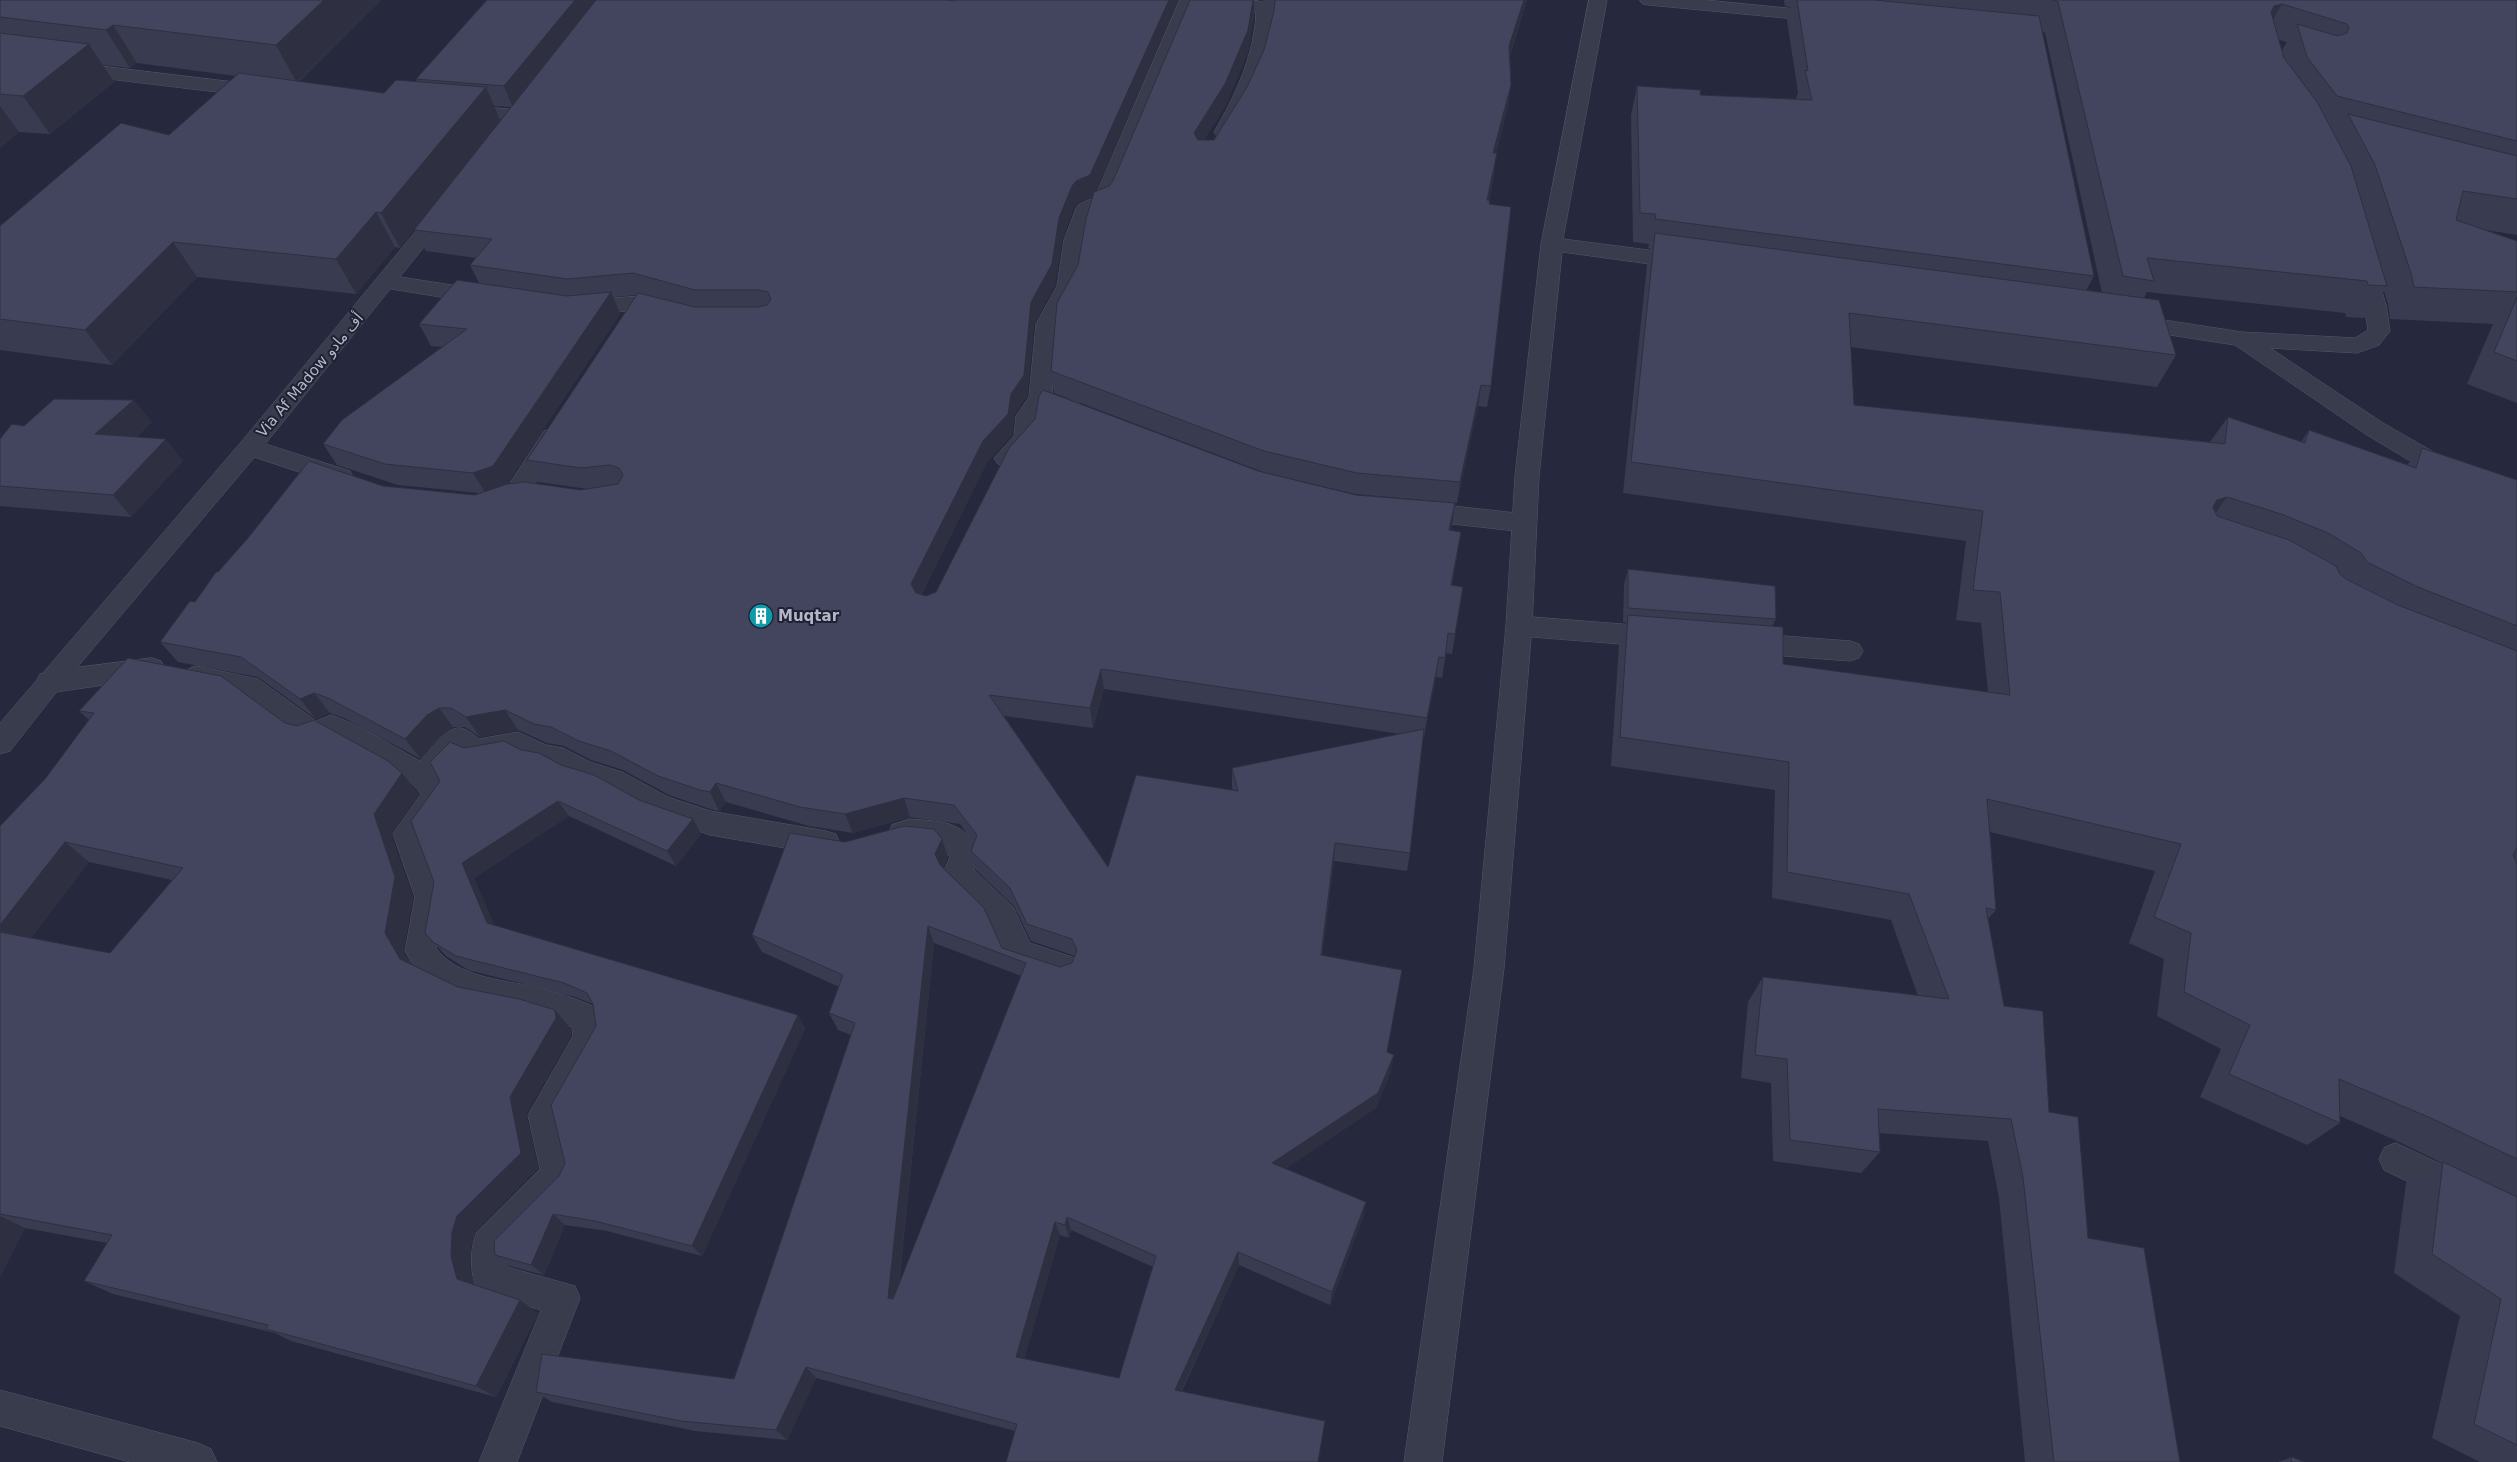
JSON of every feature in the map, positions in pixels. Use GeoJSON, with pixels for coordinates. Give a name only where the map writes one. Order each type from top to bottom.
{"type":"FeatureCollection","features":[{"type":"Feature","properties":{"kind":"street"},"geometry":{"type":"LineString","coordinates":[[993,480],[1001,463],[1025,439],[1028,416],[1040,398],[1047,324],[1068,286],[1075,240],[1086,208],[1103,202],[1189,0]]}},
{"type":"Feature","properties":{"kind":"street"},"geometry":{"type":"LineString","coordinates":[[1212,148],[1228,125],[1258,55],[1264,32],[1265,11],[1250,3],[1251,0]]}},
{"type":"Feature","properties":{"kind":"street"},"geometry":{"type":"LineString","coordinates":[[1422,1462],[1489,968],[1519,626],[1527,476],[1552,244],[1598,0]]}},
{"type":"Feature","properties":{"kind":"street"},"geometry":{"type":"LineString","coordinates":[[1650,0],[1848,19]]}},
{"type":"Feature","properties":{"kind":"street"},"geometry":{"type":"LineString","coordinates":[[0,60],[277,94]]}},
{"type":"Feature","properties":{"kind":"street"},"geometry":{"type":"LineString","coordinates":[[443,109],[526,108],[502,138]]}},
{"type":"Feature","properties":{"kind":"street","name":"Via Af Madow أف مادو"},"geometry":{"type":"LineString","coordinates":[[0,743],[49,682],[250,447],[387,282],[453,198]]}},
{"type":"Feature","properties":{"kind":"street"},"geometry":{"type":"LineString","coordinates":[[1552,244],[1710,265]]}},
{"type":"Feature","properties":{"kind":"street"},"geometry":{"type":"LineString","coordinates":[[2114,319],[2241,339],[2357,346],[2371,340],[2379,331],[2375,305],[2359,251]]}},
{"type":"Feature","properties":{"kind":"street"},"geometry":{"type":"LineString","coordinates":[[387,282],[504,300]]}},
{"type":"Feature","properties":{"kind":"street"},"geometry":{"type":"LineString","coordinates":[[559,306],[577,309],[641,303],[686,315]]}},
{"type":"Feature","properties":{"kind":"street"},"geometry":{"type":"LineString","coordinates":[[625,328],[641,303]]}},
{"type":"Feature","properties":{"kind":"street"},"geometry":{"type":"LineString","coordinates":[[2241,339],[2375,430],[2517,510]]}},
{"type":"Feature","properties":{"kind":"street"},"geometry":{"type":"LineString","coordinates":[[1040,398],[1088,415]]}},
{"type":"Feature","properties":{"kind":"street"},"geometry":{"type":"LineString","coordinates":[[545,494],[505,498],[564,420]]}},
{"type":"Feature","properties":{"kind":"street"},"geometry":{"type":"LineString","coordinates":[[250,447],[362,484]]}},
{"type":"Feature","properties":{"kind":"street"},"geometry":{"type":"LineString","coordinates":[[1393,509],[1525,523]]}},
{"type":"Feature","properties":{"kind":"street"},"geometry":{"type":"LineString","coordinates":[[1519,626],[1685,638]]}},
{"type":"Feature","properties":{"kind":"street"},"geometry":{"type":"LineString","coordinates":[[1724,642],[1850,651]]}},
{"type":"Feature","properties":{"kind":"street"},"geometry":{"type":"LineString","coordinates":[[49,682],[149,668],[248,687],[315,735],[331,726],[366,742],[385,756],[424,776],[437,796],[407,834],[430,897],[420,951],[431,967],[476,990],[535,1001],[572,1011],[586,1018],[589,1038],[544,1115],[558,1174],[489,1244],[490,1280],[562,1298],[498,1462]]}},
{"type":"Feature","properties":{"kind":"street"},"geometry":{"type":"LineString","coordinates":[[424,776],[459,739],[475,751],[518,743],[543,756],[553,756],[582,771],[612,780],[659,806],[710,823],[853,847]]}},
{"type":"Feature","properties":{"kind":"street"},"geometry":{"type":"LineString","coordinates":[[881,839],[910,831],[949,835],[966,854],[958,873],[1002,916],[1019,953],[1064,968]]}},
{"type":"Feature","properties":{"kind":"street"},"geometry":{"type":"LineString","coordinates":[[2396,1158],[2517,1218]]}},
{"type":"Feature","properties":{"kind":"street"},"geometry":{"type":"LineString","coordinates":[[0,1408],[198,1462]]}},
{"type":"Feature","properties":{"kind":"building"},"geometry":{"type":"Polygon","coordinates":[[[0,0],[324,0],[276,45],[113,25],[106,30],[0,17],[0,0]]]}},
{"type":"Feature","properties":{"kind":"building"},"geometry":{"type":"Polygon","coordinates":[[[487,0],[575,0],[504,86],[416,79],[487,0]]]}},
{"type":"Feature","properties":{"kind":"building"},"geometry":{"type":"Polygon","coordinates":[[[596,0],[1169,0],[1090,175],[1076,181],[1072,186],[1059,218],[1052,264],[1031,302],[1024,375],[1011,394],[1008,414],[983,441],[911,584],[916,593],[926,596],[936,592],[1009,448],[1035,419],[1039,396],[1043,390],[1258,471],[1356,495],[1455,503],[1449,530],[1461,532],[1451,585],[1463,587],[1455,634],[1448,633],[1445,658],[1439,657],[1427,718],[1101,669],[1090,708],[989,695],[1108,867],[1136,775],[1238,791],[1232,768],[1424,729],[1410,853],[1335,843],[1321,955],[1402,970],[1387,1052],[1394,1055],[1378,1093],[1272,1163],[1366,1202],[1332,1292],[1238,1252],[1175,1390],[1325,1421],[1318,1462],[1006,1462],[1017,1424],[806,1367],[776,1430],[681,1421],[536,1392],[542,1354],[734,1379],[855,1023],[829,1013],[843,975],[752,935],[790,833],[845,842],[904,826],[934,829],[942,839],[935,854],[940,865],[984,908],[1002,948],[1060,967],[1072,963],[1077,950],[1072,939],[1027,924],[1010,888],[971,851],[977,835],[954,805],[904,798],[845,814],[800,807],[716,783],[710,792],[700,790],[658,776],[611,751],[579,741],[551,727],[534,724],[505,710],[466,717],[451,708],[439,708],[427,715],[405,739],[328,698],[314,693],[300,699],[241,657],[160,642],[190,601],[195,602],[216,572],[248,538],[309,461],[383,486],[475,495],[507,484],[525,482],[580,490],[618,484],[623,475],[619,468],[610,465],[581,468],[527,460],[638,293],[695,307],[758,307],[767,305],[771,299],[768,292],[758,290],[695,290],[633,273],[567,279],[470,265],[492,239],[414,230],[596,0]],[[928,926],[888,1298],[893,1299],[1026,963],[928,926]],[[1067,1217],[1065,1225],[1055,1222],[1016,1357],[1119,1378],[1156,1256],[1067,1217]]]}},
{"type":"Feature","properties":{"kind":"building"},"geometry":{"type":"Polygon","coordinates":[[[1190,0],[1253,0],[1248,30],[1225,84],[1194,133],[1198,140],[1214,140],[1247,87],[1264,50],[1275,0],[1524,0],[1509,46],[1511,85],[1493,153],[1497,153],[1487,200],[1490,201],[1489,204],[1511,207],[1491,386],[1481,385],[1460,482],[1357,473],[1264,451],[1051,371],[1057,303],[1078,265],[1086,219],[1094,192],[1109,186],[1113,181],[1190,0]]]}},
{"type":"Feature","properties":{"kind":"building"},"geometry":{"type":"Polygon","coordinates":[[[1797,0],[1874,0],[2039,16],[2094,276],[1655,219],[1656,214],[1640,213],[1637,86],[1701,90],[1700,95],[1812,100],[1805,70],[1808,71],[1797,0]]]}},
{"type":"Feature","properties":{"kind":"building"},"geometry":{"type":"Polygon","coordinates":[[[2053,0],[2517,0],[2517,141],[2337,96],[2307,57],[2297,24],[2338,36],[2347,33],[2349,28],[2347,24],[2282,4],[2274,6],[2271,12],[2284,58],[2317,102],[2351,166],[2387,286],[2368,285],[2367,281],[2147,258],[2154,281],[2123,276],[2058,2],[2053,0]]]}},
{"type":"Feature","properties":{"kind":"building"},"geometry":{"type":"Polygon","coordinates":[[[0,33],[89,44],[23,96],[0,94],[0,33]]]}},
{"type":"Feature","properties":{"kind":"building"},"geometry":{"type":"Polygon","coordinates":[[[239,73],[384,93],[396,80],[486,87],[381,213],[376,212],[336,259],[173,242],[85,330],[0,319],[0,226],[121,123],[169,135],[239,73]]]}},
{"type":"Feature","properties":{"kind":"building"},"geometry":{"type":"Polygon","coordinates":[[[2348,114],[2517,156],[2517,199],[2463,191],[2456,220],[2517,241],[2517,292],[2414,287],[2375,165],[2348,114]]]}},
{"type":"Feature","properties":{"kind":"building"},"geometry":{"type":"Polygon","coordinates":[[[1655,233],[2159,300],[2176,355],[1849,313],[1854,405],[2225,444],[2228,417],[2305,443],[2309,430],[2416,468],[2422,448],[2517,480],[2517,626],[2418,587],[2367,562],[2361,553],[2328,533],[2281,514],[2227,497],[2217,500],[2213,507],[2217,516],[2289,540],[2336,566],[2340,574],[2346,579],[2398,605],[2517,651],[2517,848],[2513,855],[2517,864],[2517,1159],[2433,1119],[2339,1079],[2340,1123],[2229,1074],[2250,1025],[2184,992],[2191,933],[2154,917],[2181,844],[1987,799],[1996,910],[1986,908],[2004,1006],[2043,1011],[2049,1112],[2078,1117],[2088,1238],[2144,1248],[2180,1462],[2054,1462],[2023,1177],[2011,1119],[1878,1109],[1880,1152],[1790,1140],[1787,1059],[1755,1055],[1763,977],[1949,999],[1909,894],[1787,872],[1789,762],[1620,737],[1628,615],[1783,627],[1783,664],[2010,695],[2000,592],[1973,590],[1983,511],[1631,462],[1655,233]]]}},
{"type":"Feature","properties":{"kind":"building"},"geometry":{"type":"Polygon","coordinates":[[[457,280],[567,296],[611,292],[493,466],[473,473],[385,464],[323,444],[342,420],[467,329],[419,324],[457,280]]]}},
{"type":"Feature","properties":{"kind":"building"},"geometry":{"type":"Polygon","coordinates":[[[2517,297],[2517,361],[2494,352],[2517,297]]]}},
{"type":"Feature","properties":{"kind":"building"},"geometry":{"type":"Polygon","coordinates":[[[54,399],[134,400],[95,434],[166,439],[113,495],[0,486],[0,439],[12,424],[24,426],[54,399]]]}},
{"type":"Feature","properties":{"kind":"building"},"geometry":{"type":"Polygon","coordinates":[[[1628,569],[1775,586],[1776,619],[1628,608],[1628,569]]]}},
{"type":"Feature","properties":{"kind":"building"},"geometry":{"type":"Polygon","coordinates":[[[128,658],[221,676],[285,723],[297,726],[314,720],[388,761],[402,773],[374,814],[395,877],[385,933],[400,959],[458,987],[519,999],[555,1010],[556,1018],[510,1097],[521,1153],[457,1216],[452,1232],[451,1256],[457,1279],[520,1300],[476,1386],[266,1329],[268,1325],[84,1281],[112,1235],[0,1214],[0,932],[110,953],[183,868],[65,842],[0,925],[0,826],[45,779],[94,713],[79,711],[128,658]]]}},
{"type":"Feature","properties":{"kind":"building"},"geometry":{"type":"Polygon","coordinates":[[[504,741],[521,750],[539,753],[561,765],[594,775],[639,800],[693,819],[667,851],[558,801],[462,863],[487,923],[798,1015],[692,1246],[595,1221],[553,1214],[531,1265],[495,1255],[494,1241],[559,1176],[565,1163],[551,1105],[596,1026],[593,1004],[587,993],[564,983],[456,956],[433,942],[425,933],[434,882],[411,821],[440,781],[430,762],[450,742],[464,748],[504,741]]]}},
{"type":"Feature","properties":{"kind":"building"},"geometry":{"type":"Polygon","coordinates":[[[2443,1162],[2517,1197],[2517,1445],[2474,1424],[2501,1299],[2432,1254],[2443,1162]]]}},
{"type":"Feature","properties":{"kind":"building"},"geometry":{"type":"Polygon","coordinates":[[[2292,1457],[2304,1462],[2291,1462],[2292,1457]]]}},
{"type":"Feature","properties":{"kind":"place","name":"Muqtar"},"geometry":{"type":"Point","coordinates":[761,616]}}]}
